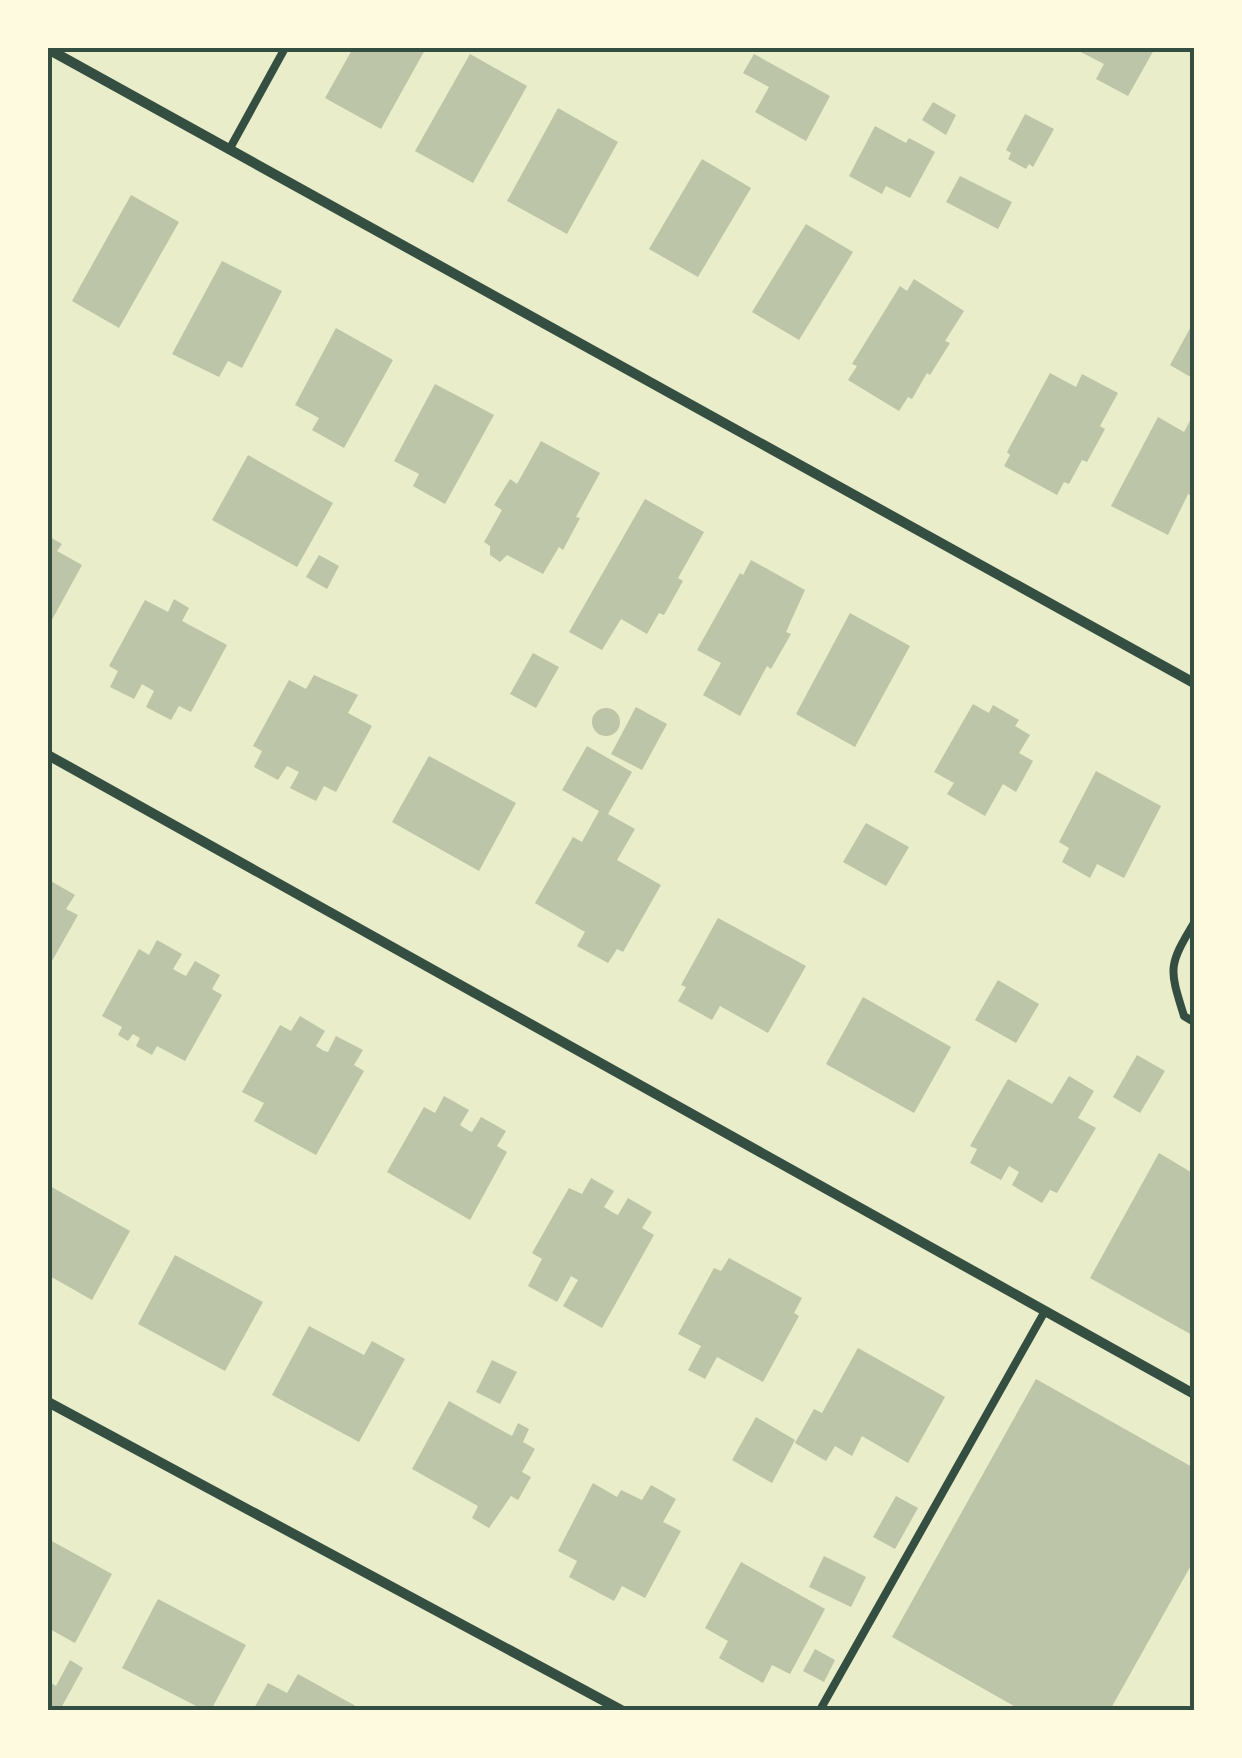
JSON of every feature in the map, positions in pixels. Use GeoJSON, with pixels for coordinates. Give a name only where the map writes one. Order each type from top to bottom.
{"type":"FeatureCollection","features":[{"type":"Feature","properties":{"kind":"street"},"geometry":{"type":"LineString","coordinates":[[48,49],[1194,682]]}},
{"type":"Feature","properties":{"kind":"street"},"geometry":{"type":"LineString","coordinates":[[48,756],[1194,1394]]}},
{"type":"Feature","properties":{"kind":"street"},"geometry":{"type":"LineString","coordinates":[[48,1402],[621,1710]]}},
{"type":"Feature","properties":{"kind":"lane"},"geometry":{"type":"LineString","coordinates":[[229,150],[285,48]]}},
{"type":"Feature","properties":{"kind":"lane"},"geometry":{"type":"LineString","coordinates":[[1194,923],[1174,957],[1172,976],[1184,1016],[1194,1022]]}},
{"type":"Feature","properties":{"kind":"lane"},"geometry":{"type":"LineString","coordinates":[[820,1710],[1045,1310]]}},
{"type":"Feature","properties":{"kind":"building"},"geometry":{"type":"Polygon","coordinates":[[[353,48],[426,48],[381,129],[325,98],[353,48]]]}},
{"type":"Feature","properties":{"kind":"building"},"geometry":{"type":"Polygon","coordinates":[[[1079,48],[1155,48],[1128,96],[1096,79],[1104,64],[1079,48]]]}},
{"type":"Feature","properties":{"kind":"building"},"geometry":{"type":"Polygon","coordinates":[[[470,54],[527,86],[473,183],[415,151],[470,54]]]}},
{"type":"Feature","properties":{"kind":"building"},"geometry":{"type":"Polygon","coordinates":[[[754,54],[830,96],[806,141],[755,112],[769,87],[743,73],[754,54]]]}},
{"type":"Feature","properties":{"kind":"building"},"geometry":{"type":"Polygon","coordinates":[[[933,102],[956,115],[946,135],[922,120],[933,102]]]}},
{"type":"Feature","properties":{"kind":"building"},"geometry":{"type":"Polygon","coordinates":[[[558,108],[618,142],[567,234],[507,201],[558,108]]]}},
{"type":"Feature","properties":{"kind":"building"},"geometry":{"type":"Polygon","coordinates":[[[1025,114],[1054,129],[1033,167],[1029,164],[1026,169],[1008,159],[1011,153],[1006,150],[1025,114]]]}},
{"type":"Feature","properties":{"kind":"building"},"geometry":{"type":"Polygon","coordinates":[[[875,126],[906,143],[909,138],[935,152],[910,198],[886,186],[882,194],[849,176],[875,126]]]}},
{"type":"Feature","properties":{"kind":"building"},"geometry":{"type":"Polygon","coordinates":[[[702,159],[751,188],[698,277],[649,249],[702,159]]]}},
{"type":"Feature","properties":{"kind":"building"},"geometry":{"type":"Polygon","coordinates":[[[960,176],[1012,202],[998,229],[946,202],[960,176]]]}},
{"type":"Feature","properties":{"kind":"building"},"geometry":{"type":"Polygon","coordinates":[[[131,195],[179,222],[119,328],[72,301],[131,195]]]}},
{"type":"Feature","properties":{"kind":"building"},"geometry":{"type":"Polygon","coordinates":[[[806,224],[853,252],[799,340],[752,312],[806,224]]]}},
{"type":"Feature","properties":{"kind":"building"},"geometry":{"type":"Polygon","coordinates":[[[222,261],[282,291],[242,368],[228,361],[219,377],[172,354],[222,261]]]}},
{"type":"Feature","properties":{"kind":"building"},"geometry":{"type":"Polygon","coordinates":[[[914,279],[964,311],[930,375],[927,373],[912,399],[908,397],[899,411],[848,380],[857,366],[852,364],[900,286],[907,291],[914,279]]]}},
{"type":"Feature","properties":{"kind":"building"},"geometry":{"type":"Polygon","coordinates":[[[1194,321],[1194,379],[1170,365],[1194,321]]]}},
{"type":"Feature","properties":{"kind":"building"},"geometry":{"type":"Polygon","coordinates":[[[336,328],[393,360],[344,448],[312,430],[319,418],[295,405],[336,328]]]}},
{"type":"Feature","properties":{"kind":"building"},"geometry":{"type":"Polygon","coordinates":[[[1050,373],[1076,387],[1082,374],[1118,393],[1087,462],[1082,460],[1069,484],[1064,482],[1057,495],[1004,466],[1010,455],[1007,452],[1050,373]]]}},
{"type":"Feature","properties":{"kind":"building"},"geometry":{"type":"Polygon","coordinates":[[[435,384],[494,415],[445,504],[413,486],[419,474],[394,461],[435,384]]]}},
{"type":"Feature","properties":{"kind":"building"},"geometry":{"type":"Polygon","coordinates":[[[1158,417],[1184,432],[1191,419],[1194,421],[1194,493],[1193,497],[1188,494],[1168,535],[1111,506],[1158,417]]]}},
{"type":"Feature","properties":{"kind":"building"},"geometry":{"type":"Polygon","coordinates":[[[541,441],[600,473],[563,550],[559,547],[543,574],[507,555],[500,562],[490,555],[490,546],[484,542],[502,510],[494,505],[510,479],[517,484],[541,441]]]}},
{"type":"Feature","properties":{"kind":"building"},"geometry":{"type":"Polygon","coordinates":[[[248,455],[333,503],[297,567],[212,520],[248,455]]]}},
{"type":"Feature","properties":{"kind":"building"},"geometry":{"type":"Polygon","coordinates":[[[645,499],[704,532],[678,578],[683,581],[664,615],[659,613],[647,634],[621,619],[602,650],[569,632],[645,499]]]}},
{"type":"Feature","properties":{"kind":"building"},"geometry":{"type":"Polygon","coordinates":[[[48,536],[62,544],[57,551],[82,565],[48,627],[48,536]]]}},
{"type":"Feature","properties":{"kind":"building"},"geometry":{"type":"Polygon","coordinates":[[[319,555],[339,566],[327,589],[306,577],[319,555]]]}},
{"type":"Feature","properties":{"kind":"building"},"geometry":{"type":"Polygon","coordinates":[[[751,560],[805,590],[786,632],[791,634],[771,669],[767,666],[740,716],[703,695],[721,663],[697,650],[751,560]]]}},
{"type":"Feature","properties":{"kind":"building"},"geometry":{"type":"Polygon","coordinates":[[[174,599],[189,608],[182,621],[227,645],[191,712],[179,706],[171,720],[146,707],[154,691],[142,684],[134,699],[110,687],[118,671],[109,666],[145,600],[168,612],[174,599]]]}},
{"type":"Feature","properties":{"kind":"building"},"geometry":{"type":"Polygon","coordinates":[[[850,613],[910,646],[855,747],[796,714],[850,613]]]}},
{"type":"Feature","properties":{"kind":"building"},"geometry":{"type":"Polygon","coordinates":[[[533,653],[559,667],[536,708],[510,694],[533,653]]]}},
{"type":"Feature","properties":{"kind":"building"},"geometry":{"type":"Polygon","coordinates":[[[314,675],[358,695],[348,713],[372,726],[336,792],[324,786],[316,801],[290,788],[299,772],[287,766],[278,780],[254,767],[262,751],[253,746],[289,680],[306,689],[314,675]]]}},
{"type":"Feature","properties":{"kind":"building"},"geometry":{"type":"Polygon","coordinates":[[[973,704],[989,713],[993,705],[1019,720],[1015,726],[1030,735],[1019,753],[1033,761],[1016,792],[1003,784],[985,816],[947,794],[954,783],[934,772],[973,704]]]}},
{"type":"Feature","properties":{"kind":"building"},"geometry":{"type":"Polygon","coordinates":[[[636,707],[667,724],[642,770],[611,754],[636,707]]]}},
{"type":"Feature","properties":{"kind":"building"},"geometry":{"type":"Polygon","coordinates":[[[606,708],[616,712],[620,722],[616,732],[606,736],[596,732],[592,722],[596,712],[606,708]]]}},
{"type":"Feature","properties":{"kind":"building"},"geometry":{"type":"Polygon","coordinates":[[[587,746],[632,772],[608,814],[635,829],[617,860],[661,885],[623,952],[617,949],[608,963],[577,946],[585,932],[535,903],[573,837],[582,842],[599,811],[562,790],[587,746]]]}},
{"type":"Feature","properties":{"kind":"building"},"geometry":{"type":"Polygon","coordinates":[[[429,756],[516,803],[479,871],[392,822],[429,756]]]}},
{"type":"Feature","properties":{"kind":"building"},"geometry":{"type":"Polygon","coordinates":[[[1096,771],[1161,806],[1124,878],[1097,864],[1090,878],[1062,862],[1069,848],[1059,842],[1096,771]]]}},
{"type":"Feature","properties":{"kind":"building"},"geometry":{"type":"Polygon","coordinates":[[[866,823],[909,847],[886,886],[843,862],[866,823]]]}},
{"type":"Feature","properties":{"kind":"building"},"geometry":{"type":"Polygon","coordinates":[[[49,880],[75,895],[66,909],[78,915],[48,968],[49,880]]]}},
{"type":"Feature","properties":{"kind":"building"},"geometry":{"type":"Polygon","coordinates":[[[718,918],[806,966],[768,1033],[720,1006],[712,1020],[678,1001],[686,987],[681,985],[718,918]]]}},
{"type":"Feature","properties":{"kind":"building"},"geometry":{"type":"Polygon","coordinates":[[[157,940],[182,954],[173,969],[180,973],[186,976],[195,961],[220,975],[212,989],[222,995],[185,1061],[157,1046],[152,1055],[136,1046],[140,1038],[133,1034],[128,1041],[118,1035],[122,1027],[102,1016],[139,949],[149,955],[157,940]]]}},
{"type":"Feature","properties":{"kind":"building"},"geometry":{"type":"Polygon","coordinates":[[[998,980],[1039,1004],[1016,1043],[975,1020],[998,980]]]}},
{"type":"Feature","properties":{"kind":"building"},"geometry":{"type":"Polygon","coordinates":[[[863,997],[951,1047],[914,1113],[826,1064],[863,997]]]}},
{"type":"Feature","properties":{"kind":"building"},"geometry":{"type":"Polygon","coordinates":[[[300,1016],[325,1031],[316,1046],[324,1051],[328,1052],[336,1036],[363,1050],[354,1065],[364,1071],[316,1155],[254,1121],[264,1103],[242,1092],[280,1025],[291,1031],[300,1016]]]}},
{"type":"Feature","properties":{"kind":"building"},"geometry":{"type":"Polygon","coordinates":[[[1137,1055],[1165,1071],[1140,1113],[1113,1097],[1137,1055]]]}},
{"type":"Feature","properties":{"kind":"building"},"geometry":{"type":"Polygon","coordinates":[[[1069,1076],[1094,1091],[1078,1118],[1096,1128],[1057,1193],[1050,1190],[1042,1203],[1012,1185],[1019,1172],[1009,1166],[1001,1180],[970,1163],[977,1149],[970,1146],[1008,1079],[1052,1104],[1069,1076]]]}},
{"type":"Feature","properties":{"kind":"building"},"geometry":{"type":"Polygon","coordinates":[[[444,1096],[469,1110],[460,1125],[469,1131],[481,1117],[506,1131],[497,1146],[507,1152],[470,1220],[387,1172],[424,1107],[435,1113],[444,1096]]]}},
{"type":"Feature","properties":{"kind":"building"},"geometry":{"type":"Polygon","coordinates":[[[1159,1153],[1194,1174],[1194,1336],[1090,1278],[1159,1153]]]}},
{"type":"Feature","properties":{"kind":"building"},"geometry":{"type":"Polygon","coordinates":[[[591,1178],[614,1191],[604,1207],[612,1212],[618,1215],[628,1198],[652,1212],[642,1228],[654,1235],[602,1328],[563,1306],[578,1280],[571,1276],[557,1302],[528,1286],[542,1259],[532,1253],[569,1188],[582,1194],[591,1178]]]}},
{"type":"Feature","properties":{"kind":"building"},"geometry":{"type":"Polygon","coordinates":[[[48,1185],[130,1231],[92,1300],[48,1275],[48,1185]]]}},
{"type":"Feature","properties":{"kind":"building"},"geometry":{"type":"Polygon","coordinates":[[[175,1255],[263,1302],[225,1371],[138,1324],[175,1255]]]}},
{"type":"Feature","properties":{"kind":"building"},"geometry":{"type":"Polygon","coordinates":[[[729,1258],[802,1298],[794,1313],[799,1316],[763,1382],[717,1357],[705,1379],[688,1370],[701,1346],[678,1334],[714,1268],[721,1271],[729,1258]]]}},
{"type":"Feature","properties":{"kind":"building"},"geometry":{"type":"Polygon","coordinates":[[[309,1326],[364,1355],[372,1341],[405,1359],[359,1442],[272,1395],[309,1326]]]}},
{"type":"Feature","properties":{"kind":"building"},"geometry":{"type":"Polygon","coordinates":[[[858,1348],[945,1397],[908,1463],[862,1436],[852,1456],[835,1446],[826,1461],[795,1443],[814,1409],[822,1413],[858,1348]]]}},
{"type":"Feature","properties":{"kind":"building"},"geometry":{"type":"Polygon","coordinates":[[[492,1360],[517,1372],[500,1404],[476,1392],[492,1360]]]}},
{"type":"Feature","properties":{"kind":"building"},"geometry":{"type":"Polygon","coordinates":[[[1036,1379],[1194,1468],[1194,1560],[1110,1710],[1021,1710],[892,1637],[1036,1379]]]}},
{"type":"Feature","properties":{"kind":"building"},"geometry":{"type":"Polygon","coordinates":[[[449,1401],[512,1436],[518,1423],[529,1429],[523,1442],[535,1449],[522,1472],[531,1477],[518,1500],[511,1496],[489,1528],[472,1518],[478,1506],[412,1469],[449,1401]]]}},
{"type":"Feature","properties":{"kind":"building"},"geometry":{"type":"Polygon","coordinates":[[[756,1417],[795,1440],[772,1483],[732,1460],[756,1417]]]}},
{"type":"Feature","properties":{"kind":"building"},"geometry":{"type":"Polygon","coordinates":[[[593,1483],[617,1497],[621,1490],[642,1500],[651,1485],[676,1499],[663,1522],[681,1531],[645,1598],[622,1586],[614,1601],[569,1577],[577,1561],[558,1551],[593,1483]]]}},
{"type":"Feature","properties":{"kind":"building"},"geometry":{"type":"Polygon","coordinates":[[[896,1496],[918,1508],[895,1549],[873,1537],[896,1496]]]}},
{"type":"Feature","properties":{"kind":"building"},"geometry":{"type":"Polygon","coordinates":[[[48,1539],[112,1574],[75,1643],[48,1628],[48,1539]]]}},
{"type":"Feature","properties":{"kind":"building"},"geometry":{"type":"Polygon","coordinates":[[[824,1556],[866,1577],[851,1607],[809,1587],[824,1556]]]}},
{"type":"Feature","properties":{"kind":"building"},"geometry":{"type":"Polygon","coordinates":[[[741,1562],[825,1609],[790,1674],[772,1665],[763,1683],[719,1658],[728,1641],[705,1628],[741,1562]]]}},
{"type":"Feature","properties":{"kind":"building"},"geometry":{"type":"Polygon","coordinates":[[[158,1599],[246,1645],[211,1710],[122,1668],[158,1599]]]}},
{"type":"Feature","properties":{"kind":"building"},"geometry":{"type":"Polygon","coordinates":[[[815,1649],[835,1660],[824,1682],[803,1671],[815,1649]]]}},
{"type":"Feature","properties":{"kind":"building"},"geometry":{"type":"Polygon","coordinates":[[[70,1660],[83,1668],[60,1710],[52,1710],[48,1708],[48,1681],[56,1686],[70,1660]]]}},
{"type":"Feature","properties":{"kind":"building"},"geometry":{"type":"Polygon","coordinates":[[[298,1674],[363,1710],[253,1710],[268,1683],[287,1693],[298,1674]]]}}]}
